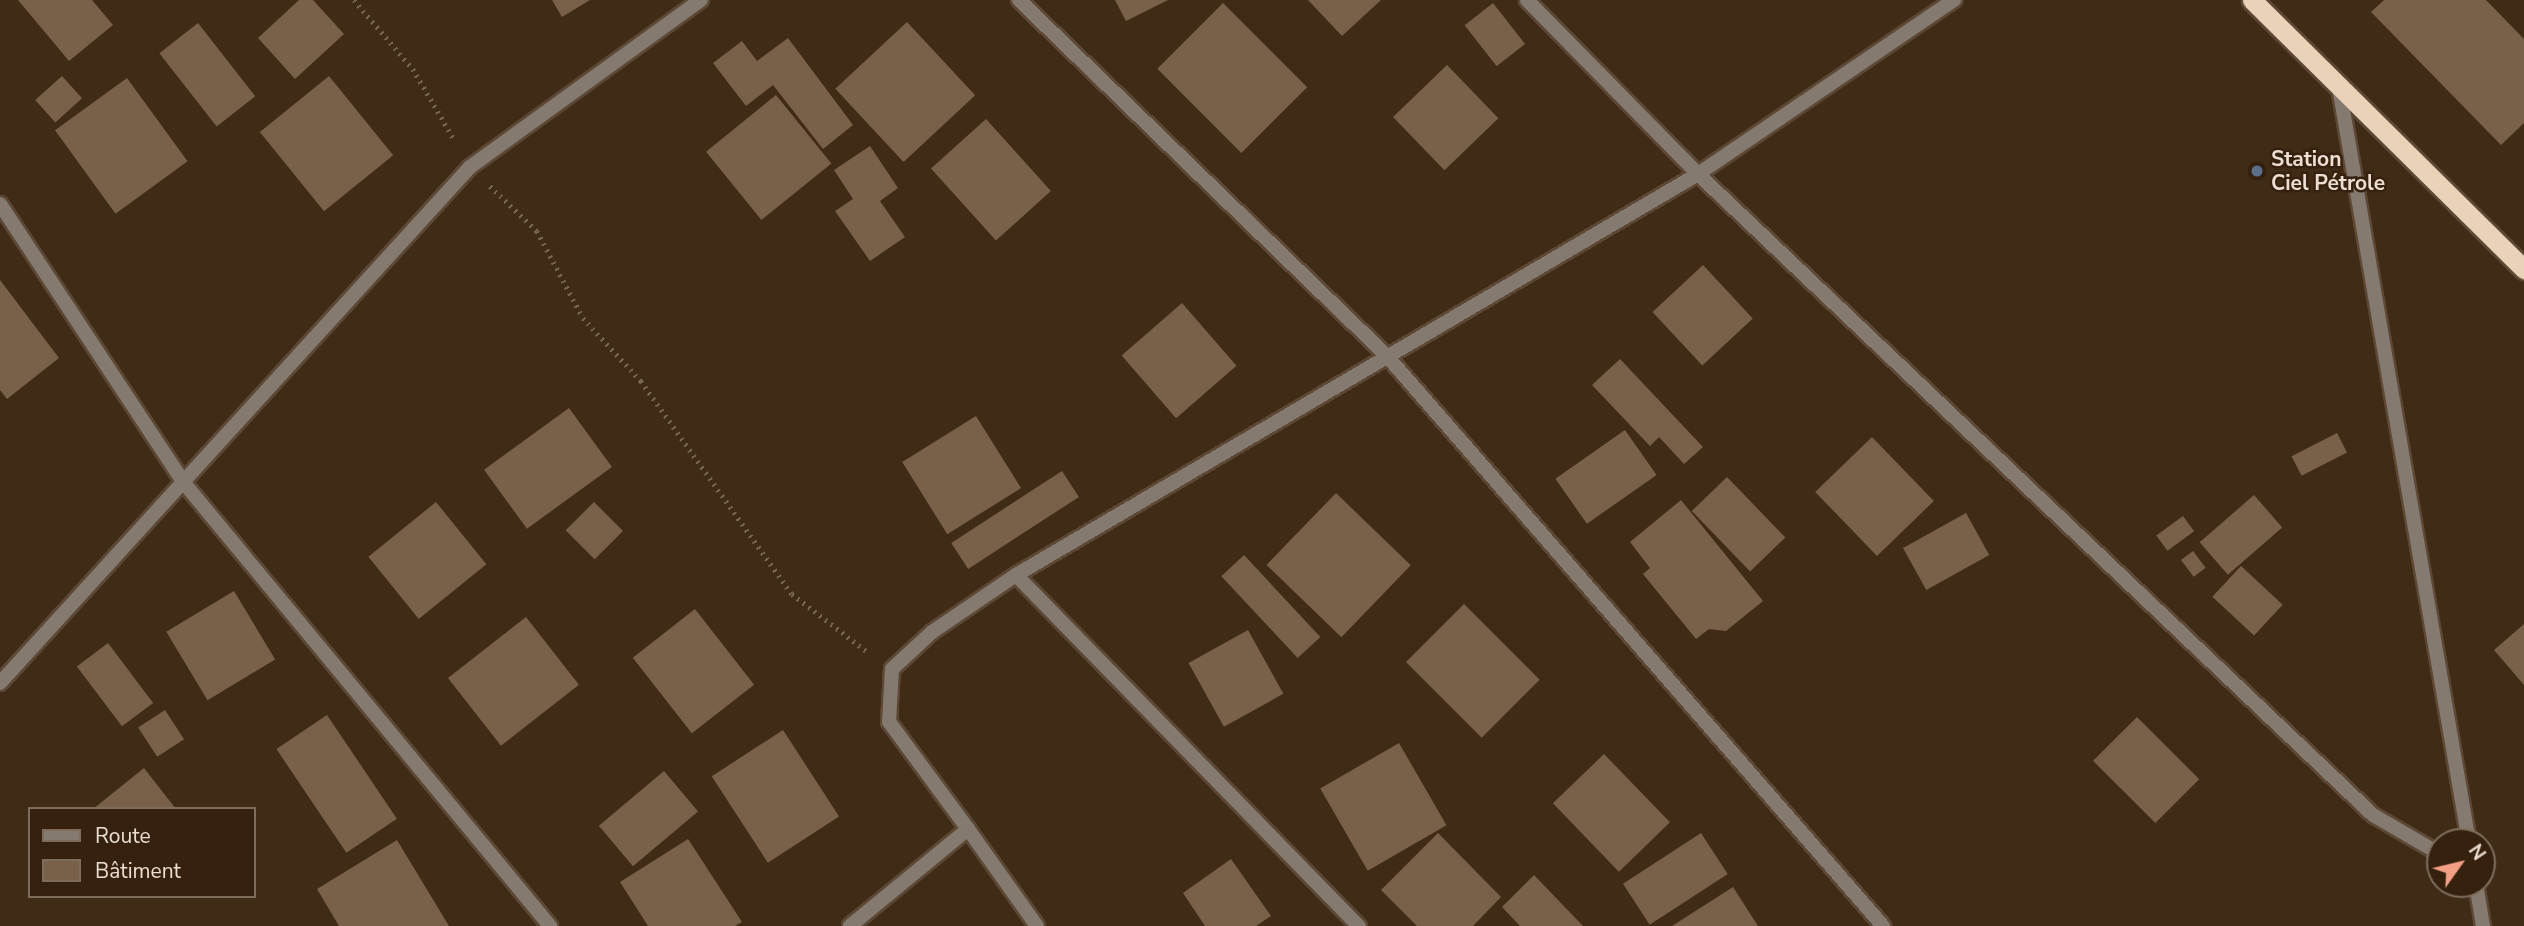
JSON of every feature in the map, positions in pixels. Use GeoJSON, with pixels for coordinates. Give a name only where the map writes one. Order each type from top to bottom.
{"type":"FeatureCollection","features":[{"type":"Feature","properties":{"kind":"highway"},"geometry":{"type":"LineString","coordinates":[[2252,0],[2524,269]]}},
{"type":"Feature","properties":{"kind":"street"},"geometry":{"type":"LineString","coordinates":[[0,683],[470,167],[701,0]]}},
{"type":"Feature","properties":{"kind":"street"},"geometry":{"type":"LineString","coordinates":[[1019,0],[1387,356],[1883,926]]}},
{"type":"Feature","properties":{"kind":"street"},"geometry":{"type":"LineString","coordinates":[[1527,0],[1698,174],[2372,815],[2426,846]]}},
{"type":"Feature","properties":{"kind":"street"},"geometry":{"type":"LineString","coordinates":[[1037,926],[889,722],[891,669],[932,632],[1016,575],[1698,174],[1954,0]]}},
{"type":"Feature","properties":{"kind":"street"},"geometry":{"type":"LineString","coordinates":[[2339,87],[2467,828]]}},
{"type":"Feature","properties":{"kind":"street"},"geometry":{"type":"LineString","coordinates":[[0,204],[184,483],[550,926]]}},
{"type":"Feature","properties":{"kind":"street"},"geometry":{"type":"LineString","coordinates":[[1016,575],[1359,926]]}},
{"type":"Feature","properties":{"kind":"street"},"geometry":{"type":"LineString","coordinates":[[850,926],[968,830]]}},
{"type":"Feature","properties":{"kind":"street"},"geometry":{"type":"LineString","coordinates":[[2478,898],[2483,926]]}},
{"type":"Feature","properties":{"kind":"path"},"geometry":{"type":"LineString","coordinates":[[354,0],[413,69],[470,167],[537,231],[583,318],[641,381],[792,594],[891,669]]}},
{"type":"Feature","properties":{"kind":"building"},"geometry":{"type":"Polygon","coordinates":[[[18,0],[92,0],[113,25],[69,61],[18,0]]]}},
{"type":"Feature","properties":{"kind":"building"},"geometry":{"type":"Polygon","coordinates":[[[299,0],[313,0],[344,34],[295,79],[258,38],[299,0]]]}},
{"type":"Feature","properties":{"kind":"building"},"geometry":{"type":"Polygon","coordinates":[[[552,0],[590,0],[562,17],[552,0]]]}},
{"type":"Feature","properties":{"kind":"building"},"geometry":{"type":"Polygon","coordinates":[[[1115,0],[1168,0],[1126,21],[1115,0]]]}},
{"type":"Feature","properties":{"kind":"building"},"geometry":{"type":"Polygon","coordinates":[[[1308,0],[1381,0],[1342,36],[1308,0]]]}},
{"type":"Feature","properties":{"kind":"building"},"geometry":{"type":"Polygon","coordinates":[[[2384,0],[2486,0],[2524,39],[2524,123],[2501,145],[2371,12],[2384,0]]]}},
{"type":"Feature","properties":{"kind":"building"},"geometry":{"type":"Polygon","coordinates":[[[1223,3],[1307,87],[1241,153],[1157,69],[1223,3]]]}},
{"type":"Feature","properties":{"kind":"building"},"geometry":{"type":"Polygon","coordinates":[[[1493,3],[1525,44],[1497,66],[1465,25],[1493,3]]]}},
{"type":"Feature","properties":{"kind":"building"},"geometry":{"type":"Polygon","coordinates":[[[907,22],[975,95],[904,162],[835,89],[907,22]]]}},
{"type":"Feature","properties":{"kind":"building"},"geometry":{"type":"Polygon","coordinates":[[[198,23],[255,96],[217,126],[159,53],[198,23]]]}},
{"type":"Feature","properties":{"kind":"building"},"geometry":{"type":"Polygon","coordinates":[[[788,38],[853,125],[823,149],[773,85],[746,106],[713,63],[742,41],[757,61],[788,38]]]}},
{"type":"Feature","properties":{"kind":"building"},"geometry":{"type":"Polygon","coordinates":[[[1447,65],[1498,118],[1444,170],[1393,117],[1447,65]]]}},
{"type":"Feature","properties":{"kind":"building"},"geometry":{"type":"Polygon","coordinates":[[[62,76],[82,98],[55,122],[35,100],[62,76]]]}},
{"type":"Feature","properties":{"kind":"building"},"geometry":{"type":"Polygon","coordinates":[[[329,76],[393,155],[324,211],[260,132],[329,76]]]}},
{"type":"Feature","properties":{"kind":"building"},"geometry":{"type":"Polygon","coordinates":[[[127,78],[188,161],[116,214],[55,130],[127,78]]]}},
{"type":"Feature","properties":{"kind":"building"},"geometry":{"type":"Polygon","coordinates":[[[776,95],[831,163],[761,220],[706,152],[776,95]]]}},
{"type":"Feature","properties":{"kind":"building"},"geometry":{"type":"Polygon","coordinates":[[[986,119],[1051,191],[996,241],[931,169],[986,119]]]}},
{"type":"Feature","properties":{"kind":"building"},"geometry":{"type":"Polygon","coordinates":[[[870,146],[898,188],[880,201],[905,237],[870,261],[835,211],[853,199],[834,170],[870,146]]]}},
{"type":"Feature","properties":{"kind":"building"},"geometry":{"type":"Polygon","coordinates":[[[1703,265],[1753,318],[1702,365],[1653,312],[1703,265]]]}},
{"type":"Feature","properties":{"kind":"building"},"geometry":{"type":"Polygon","coordinates":[[[0,280],[59,358],[7,399],[0,390],[0,280]]]}},
{"type":"Feature","properties":{"kind":"building"},"geometry":{"type":"Polygon","coordinates":[[[1182,303],[1236,366],[1176,418],[1122,355],[1182,303]]]}},
{"type":"Feature","properties":{"kind":"building"},"geometry":{"type":"Polygon","coordinates":[[[1620,359],[1703,447],[1684,464],[1659,437],[1650,446],[1592,385],[1620,359]]]}},
{"type":"Feature","properties":{"kind":"building"},"geometry":{"type":"Polygon","coordinates":[[[569,408],[612,467],[527,529],[484,470],[569,408]]]}},
{"type":"Feature","properties":{"kind":"building"},"geometry":{"type":"Polygon","coordinates":[[[976,416],[1021,488],[947,534],[902,462],[976,416]]]}},
{"type":"Feature","properties":{"kind":"building"},"geometry":{"type":"Polygon","coordinates":[[[1625,430],[1657,475],[1587,524],[1555,479],[1625,430]]]}},
{"type":"Feature","properties":{"kind":"building"},"geometry":{"type":"Polygon","coordinates":[[[2337,433],[2347,453],[2302,476],[2292,456],[2337,433]]]}},
{"type":"Feature","properties":{"kind":"building"},"geometry":{"type":"Polygon","coordinates":[[[1872,437],[1934,501],[1877,556],[1815,492],[1872,437]]]}},
{"type":"Feature","properties":{"kind":"building"},"geometry":{"type":"Polygon","coordinates":[[[1062,471],[1079,497],[968,569],[951,543],[1062,471]]]}},
{"type":"Feature","properties":{"kind":"building"},"geometry":{"type":"Polygon","coordinates":[[[1727,477],[1785,537],[1750,571],[1692,511],[1727,477]]]}},
{"type":"Feature","properties":{"kind":"building"},"geometry":{"type":"Polygon","coordinates":[[[1336,493],[1411,565],[1341,637],[1267,565],[1336,493]]]}},
{"type":"Feature","properties":{"kind":"building"},"geometry":{"type":"Polygon","coordinates":[[[2254,495],[2282,527],[2228,575],[2200,542],[2254,495]]]}},
{"type":"Feature","properties":{"kind":"building"},"geometry":{"type":"Polygon","coordinates":[[[1681,500],[1763,601],[1726,631],[1709,629],[1696,639],[1643,574],[1650,568],[1630,542],[1681,500]]]}},
{"type":"Feature","properties":{"kind":"building"},"geometry":{"type":"Polygon","coordinates":[[[436,502],[486,564],[419,619],[368,557],[436,502]]]}},
{"type":"Feature","properties":{"kind":"building"},"geometry":{"type":"Polygon","coordinates":[[[594,502],[623,531],[595,559],[566,530],[594,502]]]}},
{"type":"Feature","properties":{"kind":"building"},"geometry":{"type":"Polygon","coordinates":[[[1966,513],[1989,555],[1926,590],[1903,548],[1966,513]]]}},
{"type":"Feature","properties":{"kind":"building"},"geometry":{"type":"Polygon","coordinates":[[[2183,516],[2194,531],[2167,551],[2156,535],[2183,516]]]}},
{"type":"Feature","properties":{"kind":"building"},"geometry":{"type":"Polygon","coordinates":[[[2193,551],[2206,568],[2194,577],[2181,560],[2193,551]]]}},
{"type":"Feature","properties":{"kind":"building"},"geometry":{"type":"Polygon","coordinates":[[[1244,555],[1320,637],[1298,658],[1221,576],[1244,555]]]}},
{"type":"Feature","properties":{"kind":"building"},"geometry":{"type":"Polygon","coordinates":[[[2241,566],[2283,605],[2254,636],[2212,597],[2241,566]]]}},
{"type":"Feature","properties":{"kind":"building"},"geometry":{"type":"Polygon","coordinates":[[[234,591],[275,660],[207,700],[166,632],[234,591]]]}},
{"type":"Feature","properties":{"kind":"building"},"geometry":{"type":"Polygon","coordinates":[[[1464,604],[1540,680],[1482,738],[1406,662],[1464,604]]]}},
{"type":"Feature","properties":{"kind":"building"},"geometry":{"type":"Polygon","coordinates":[[[695,609],[754,685],[692,733],[633,658],[695,609]]]}},
{"type":"Feature","properties":{"kind":"building"},"geometry":{"type":"Polygon","coordinates":[[[526,617],[579,685],[501,746],[448,678],[526,617]]]}},
{"type":"Feature","properties":{"kind":"building"},"geometry":{"type":"Polygon","coordinates":[[[2524,624],[2524,685],[2494,650],[2524,624]]]}},
{"type":"Feature","properties":{"kind":"building"},"geometry":{"type":"Polygon","coordinates":[[[1248,630],[1283,694],[1224,727],[1189,663],[1248,630]]]}},
{"type":"Feature","properties":{"kind":"building"},"geometry":{"type":"Polygon","coordinates":[[[108,643],[153,703],[122,726],[77,666],[108,643]]]}},
{"type":"Feature","properties":{"kind":"building"},"geometry":{"type":"Polygon","coordinates":[[[165,710],[184,739],[157,757],[138,727],[165,710]]]}},
{"type":"Feature","properties":{"kind":"building"},"geometry":{"type":"Polygon","coordinates":[[[327,715],[397,819],[346,853],[276,749],[327,715]]]}},
{"type":"Feature","properties":{"kind":"building"},"geometry":{"type":"Polygon","coordinates":[[[2137,717],[2199,779],[2155,823],[2093,761],[2137,717]]]}},
{"type":"Feature","properties":{"kind":"building"},"geometry":{"type":"Polygon","coordinates":[[[783,730],[839,816],[768,863],[712,776],[783,730]]]}},
{"type":"Feature","properties":{"kind":"building"},"geometry":{"type":"Polygon","coordinates":[[[1399,743],[1446,825],[1368,871],[1320,789],[1399,743]]]}},
{"type":"Feature","properties":{"kind":"building"},"geometry":{"type":"Polygon","coordinates":[[[1604,754],[1670,822],[1619,872],[1553,803],[1604,754]]]}},
{"type":"Feature","properties":{"kind":"building"},"geometry":{"type":"Polygon","coordinates":[[[144,768],[174,807],[95,807],[144,768]]]}},
{"type":"Feature","properties":{"kind":"building"},"geometry":{"type":"Polygon","coordinates":[[[664,771],[698,812],[633,866],[599,826],[664,771]]]}},
{"type":"Feature","properties":{"kind":"building"},"geometry":{"type":"Polygon","coordinates":[[[1438,833],[1501,897],[1473,926],[1417,926],[1381,890],[1438,833]]]}},
{"type":"Feature","properties":{"kind":"building"},"geometry":{"type":"Polygon","coordinates":[[[1701,833],[1728,874],[1650,925],[1623,884],[1701,833]]]}},
{"type":"Feature","properties":{"kind":"building"},"geometry":{"type":"Polygon","coordinates":[[[688,839],[742,922],[735,926],[648,926],[620,882],[688,839]]]}},
{"type":"Feature","properties":{"kind":"building"},"geometry":{"type":"Polygon","coordinates":[[[397,840],[449,926],[339,926],[317,889],[397,840]]]}},
{"type":"Feature","properties":{"kind":"building"},"geometry":{"type":"Polygon","coordinates":[[[1231,859],[1271,916],[1256,926],[1205,926],[1183,893],[1231,859]]]}},
{"type":"Feature","properties":{"kind":"building"},"geometry":{"type":"Polygon","coordinates":[[[1534,875],[1583,926],[1520,926],[1502,907],[1534,875]]]}},
{"type":"Feature","properties":{"kind":"building"},"geometry":{"type":"Polygon","coordinates":[[[1733,887],[1758,926],[1672,926],[1733,887]]]}},
{"type":"Feature","properties":{"kind":"place","name":"Station Ciel Pétrole"},"geometry":{"type":"Point","coordinates":[2257,171]}}]}
